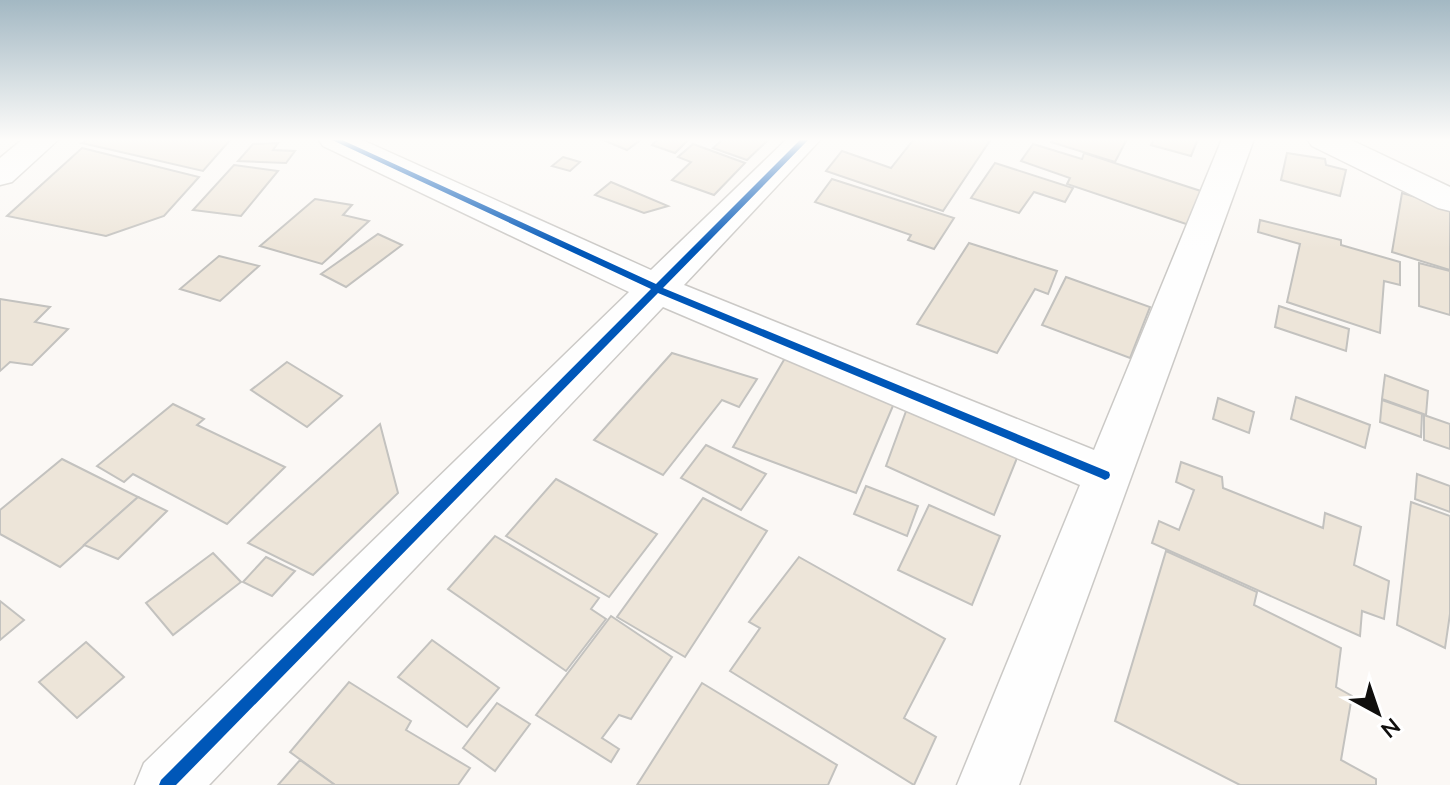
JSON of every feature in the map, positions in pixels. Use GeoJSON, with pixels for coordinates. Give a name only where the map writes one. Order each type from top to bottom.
{"type":"FeatureCollection","features":[{"type":"Feature","properties":{"kind":"street"},"geometry":{"type":"LineString","coordinates":[[421,176],[658,289],[1105,475]]}},
{"type":"Feature","properties":{"kind":"street"},"geometry":{"type":"LineString","coordinates":[[166,785],[769,176]]}},
{"type":"Feature","properties":{"kind":"street"},"geometry":{"type":"LineString","coordinates":[[988,785],[1105,475],[1223,176]]}},
{"type":"Feature","properties":{"kind":"street"},"geometry":{"type":"LineString","coordinates":[[1399,176],[1450,200]]}},
{"type":"Feature","properties":{"kind":"building"},"geometry":{"type":"Polygon","coordinates":[[[52,176],[199,177],[164,216],[106,236],[7,216],[52,176]]]}},
{"type":"Feature","properties":{"kind":"building"},"geometry":{"type":"Polygon","coordinates":[[[224,176],[274,176],[241,216],[193,210],[224,176]]]}},
{"type":"Feature","properties":{"kind":"building"},"geometry":{"type":"Polygon","coordinates":[[[677,176],[733,176],[714,195],[672,180],[677,176]]]}},
{"type":"Feature","properties":{"kind":"building"},"geometry":{"type":"Polygon","coordinates":[[[840,176],[967,176],[943,211],[840,176]]]}},
{"type":"Feature","properties":{"kind":"building"},"geometry":{"type":"Polygon","coordinates":[[[986,176],[1034,176],[1073,188],[1065,202],[1034,192],[1019,213],[971,198],[986,176]]]}},
{"type":"Feature","properties":{"kind":"building"},"geometry":{"type":"Polygon","coordinates":[[[1063,176],[1154,176],[1210,194],[1198,228],[1067,184],[1070,178],[1063,176]]]}},
{"type":"Feature","properties":{"kind":"building"},"geometry":{"type":"Polygon","coordinates":[[[1282,176],[1345,176],[1340,196],[1281,180],[1282,176]]]}},
{"type":"Feature","properties":{"kind":"building"},"geometry":{"type":"Polygon","coordinates":[[[832,179],[954,218],[934,249],[908,240],[911,235],[815,202],[832,179]]]}},
{"type":"Feature","properties":{"kind":"building"},"geometry":{"type":"Polygon","coordinates":[[[611,182],[668,206],[644,213],[595,195],[611,182]]]}},
{"type":"Feature","properties":{"kind":"building"},"geometry":{"type":"Polygon","coordinates":[[[1402,193],[1450,207],[1450,270],[1392,252],[1402,193]]]}},
{"type":"Feature","properties":{"kind":"building"},"geometry":{"type":"Polygon","coordinates":[[[315,199],[352,205],[343,215],[369,221],[322,264],[260,246],[315,199]]]}},
{"type":"Feature","properties":{"kind":"building"},"geometry":{"type":"Polygon","coordinates":[[[1260,220],[1341,240],[1341,245],[1400,262],[1400,285],[1384,281],[1380,333],[1287,302],[1300,244],[1258,232],[1260,220]]]}},
{"type":"Feature","properties":{"kind":"building"},"geometry":{"type":"Polygon","coordinates":[[[378,234],[402,245],[346,287],[321,274],[378,234]]]}},
{"type":"Feature","properties":{"kind":"building"},"geometry":{"type":"Polygon","coordinates":[[[969,243],[1057,271],[1048,294],[1035,289],[997,353],[917,324],[969,243]]]}},
{"type":"Feature","properties":{"kind":"building"},"geometry":{"type":"Polygon","coordinates":[[[219,256],[259,266],[220,301],[180,289],[219,256]]]}},
{"type":"Feature","properties":{"kind":"building"},"geometry":{"type":"Polygon","coordinates":[[[1419,263],[1450,271],[1450,315],[1419,306],[1419,263]]]}},
{"type":"Feature","properties":{"kind":"building"},"geometry":{"type":"Polygon","coordinates":[[[1066,277],[1150,307],[1130,358],[1042,325],[1066,277]]]}},
{"type":"Feature","properties":{"kind":"building"},"geometry":{"type":"Polygon","coordinates":[[[0,299],[50,307],[35,322],[68,329],[32,365],[10,362],[0,371],[0,299]]]}},
{"type":"Feature","properties":{"kind":"building"},"geometry":{"type":"Polygon","coordinates":[[[1279,306],[1349,329],[1346,351],[1275,327],[1279,306]]]}},
{"type":"Feature","properties":{"kind":"building"},"geometry":{"type":"Polygon","coordinates":[[[672,353],[757,379],[739,407],[722,400],[663,475],[594,440],[672,353]]]}},
{"type":"Feature","properties":{"kind":"building"},"geometry":{"type":"Polygon","coordinates":[[[788,353],[898,394],[856,493],[733,447],[788,353]]]}},
{"type":"Feature","properties":{"kind":"building"},"geometry":{"type":"Polygon","coordinates":[[[287,362],[342,396],[307,427],[251,390],[287,362]]]}},
{"type":"Feature","properties":{"kind":"building"},"geometry":{"type":"Polygon","coordinates":[[[1385,375],[1428,391],[1426,415],[1382,399],[1385,375]]]}},
{"type":"Feature","properties":{"kind":"building"},"geometry":{"type":"Polygon","coordinates":[[[1296,397],[1370,425],[1365,448],[1291,419],[1296,397]]]}},
{"type":"Feature","properties":{"kind":"building"},"geometry":{"type":"Polygon","coordinates":[[[1218,398],[1254,412],[1249,433],[1213,419],[1218,398]]]}},
{"type":"Feature","properties":{"kind":"building"},"geometry":{"type":"Polygon","coordinates":[[[1382,400],[1422,414],[1421,437],[1380,422],[1382,400]]]}},
{"type":"Feature","properties":{"kind":"building"},"geometry":{"type":"Polygon","coordinates":[[[909,403],[1019,453],[994,515],[886,466],[909,403]]]}},
{"type":"Feature","properties":{"kind":"building"},"geometry":{"type":"Polygon","coordinates":[[[173,404],[204,419],[197,425],[285,467],[227,524],[133,474],[124,482],[97,466],[173,404]]]}},
{"type":"Feature","properties":{"kind":"building"},"geometry":{"type":"Polygon","coordinates":[[[1424,415],[1450,424],[1450,449],[1424,440],[1424,415]]]}},
{"type":"Feature","properties":{"kind":"building"},"geometry":{"type":"Polygon","coordinates":[[[380,424],[398,493],[313,575],[248,543],[380,424]]]}},
{"type":"Feature","properties":{"kind":"building"},"geometry":{"type":"Polygon","coordinates":[[[706,445],[766,474],[741,510],[681,478],[706,445]]]}},
{"type":"Feature","properties":{"kind":"building"},"geometry":{"type":"Polygon","coordinates":[[[62,459],[138,497],[60,567],[0,534],[0,510],[62,459]]]}},
{"type":"Feature","properties":{"kind":"building"},"geometry":{"type":"Polygon","coordinates":[[[1181,462],[1222,477],[1223,488],[1323,528],[1325,513],[1361,527],[1354,565],[1389,581],[1384,619],[1362,611],[1360,636],[1152,543],[1159,521],[1179,530],[1194,490],[1176,482],[1181,462]]]}},
{"type":"Feature","properties":{"kind":"building"},"geometry":{"type":"Polygon","coordinates":[[[1417,474],[1450,486],[1450,512],[1415,499],[1417,474]]]}},
{"type":"Feature","properties":{"kind":"building"},"geometry":{"type":"Polygon","coordinates":[[[556,479],[657,534],[609,597],[506,536],[556,479]]]}},
{"type":"Feature","properties":{"kind":"building"},"geometry":{"type":"Polygon","coordinates":[[[866,486],[918,506],[907,536],[854,514],[866,486]]]}},
{"type":"Feature","properties":{"kind":"building"},"geometry":{"type":"Polygon","coordinates":[[[138,497],[167,511],[118,559],[84,545],[138,497]]]}},
{"type":"Feature","properties":{"kind":"building"},"geometry":{"type":"Polygon","coordinates":[[[703,498],[767,531],[685,657],[617,617],[703,498]]]}},
{"type":"Feature","properties":{"kind":"building"},"geometry":{"type":"Polygon","coordinates":[[[1411,502],[1450,516],[1450,614],[1445,648],[1397,625],[1411,502]]]}},
{"type":"Feature","properties":{"kind":"building"},"geometry":{"type":"Polygon","coordinates":[[[929,505],[1000,536],[972,605],[898,570],[929,505]]]}},
{"type":"Feature","properties":{"kind":"building"},"geometry":{"type":"Polygon","coordinates":[[[495,536],[599,598],[591,609],[606,619],[566,671],[448,589],[495,536]]]}},
{"type":"Feature","properties":{"kind":"building"},"geometry":{"type":"Polygon","coordinates":[[[1166,551],[1257,592],[1254,605],[1341,648],[1336,687],[1352,696],[1341,760],[1376,779],[1376,785],[1240,785],[1115,721],[1166,551]]]}},
{"type":"Feature","properties":{"kind":"building"},"geometry":{"type":"Polygon","coordinates":[[[213,553],[241,582],[173,635],[146,603],[213,553]]]}},
{"type":"Feature","properties":{"kind":"building"},"geometry":{"type":"Polygon","coordinates":[[[266,557],[295,571],[272,596],[243,582],[266,557]]]}},
{"type":"Feature","properties":{"kind":"building"},"geometry":{"type":"Polygon","coordinates":[[[799,557],[945,639],[904,718],[936,737],[914,785],[730,671],[760,628],[749,622],[799,557]]]}},
{"type":"Feature","properties":{"kind":"building"},"geometry":{"type":"Polygon","coordinates":[[[0,601],[24,620],[0,640],[0,601]]]}},
{"type":"Feature","properties":{"kind":"building"},"geometry":{"type":"Polygon","coordinates":[[[611,616],[672,657],[631,719],[619,715],[602,738],[619,749],[611,762],[536,715],[611,616]]]}},
{"type":"Feature","properties":{"kind":"building"},"geometry":{"type":"Polygon","coordinates":[[[432,640],[499,688],[467,727],[398,677],[432,640]]]}},
{"type":"Feature","properties":{"kind":"building"},"geometry":{"type":"Polygon","coordinates":[[[86,642],[124,677],[77,718],[39,682],[86,642]]]}},
{"type":"Feature","properties":{"kind":"building"},"geometry":{"type":"Polygon","coordinates":[[[349,682],[411,721],[406,730],[470,768],[458,785],[335,785],[290,752],[349,682]]]}},
{"type":"Feature","properties":{"kind":"building"},"geometry":{"type":"Polygon","coordinates":[[[702,683],[837,765],[828,785],[637,785],[702,683]]]}},
{"type":"Feature","properties":{"kind":"building"},"geometry":{"type":"Polygon","coordinates":[[[497,703],[530,724],[495,771],[463,748],[497,703]]]}},
{"type":"Feature","properties":{"kind":"building"},"geometry":{"type":"Polygon","coordinates":[[[300,760],[335,785],[278,785],[300,760]]]}},
{"type":"Feature","properties":{"kind":"cycle path"},"geometry":{"type":"LineString","coordinates":[[413,176],[658,289],[1105,475]]}},
{"type":"Feature","properties":{"kind":"cycle path"},"geometry":{"type":"LineString","coordinates":[[166,785],[769,176]]}}]}
